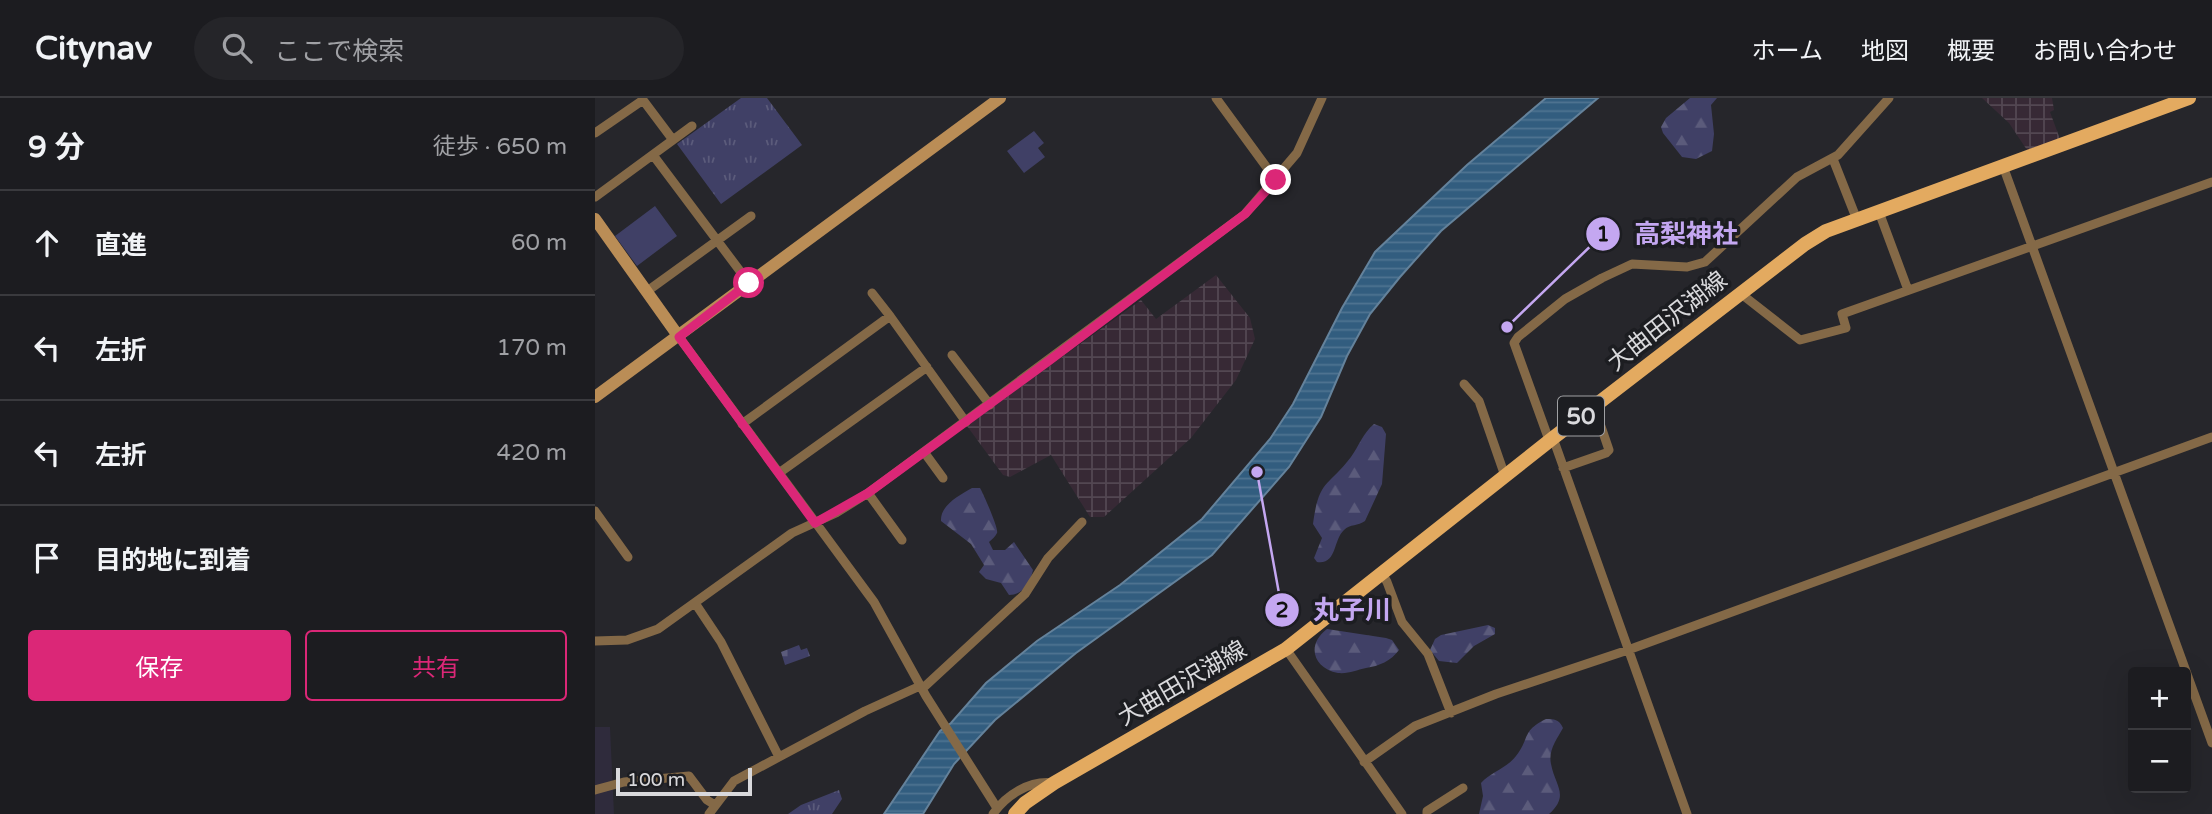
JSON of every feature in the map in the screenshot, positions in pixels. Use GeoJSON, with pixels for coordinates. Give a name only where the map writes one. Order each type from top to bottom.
{"type":"FeatureCollection","features":[{"type":"Feature","properties":{"kind":"main road","name":"大曲田沢湖線"},"geometry":{"type":"LineString","coordinates":[[1024,810],[1054,783],[1286,649],[1551,439],[1740,293],[1826,231],[2189,98]]}},
{"type":"Feature","properties":{"kind":"street"},"geometry":{"type":"LineString","coordinates":[[595,397],[1000,98]]}},
{"type":"Feature","properties":{"kind":"street"},"geometry":{"type":"LineString","coordinates":[[1216,98],[1276,180]]}},
{"type":"Feature","properties":{"kind":"street"},"geometry":{"type":"LineString","coordinates":[[595,642],[627,640],[658,629],[792,533],[868,493],[990,405],[1245,214],[1297,153],[1322,98]]}},
{"type":"Feature","properties":{"kind":"street"},"geometry":{"type":"LineString","coordinates":[[1687,814],[1563,468],[1514,343],[1566,299],[1632,264],[1687,267],[1705,262],[1797,177],[1833,159],[1889,98]]}},
{"type":"Feature","properties":{"kind":"street"},"geometry":{"type":"LineString","coordinates":[[595,133],[643,100],[673,140]]}},
{"type":"Feature","properties":{"kind":"street"},"geometry":{"type":"LineString","coordinates":[[595,197],[692,126]]}},
{"type":"Feature","properties":{"kind":"street"},"geometry":{"type":"LineString","coordinates":[[653,155],[749,283]]}},
{"type":"Feature","properties":{"kind":"street"},"geometry":{"type":"LineString","coordinates":[[1833,159],[1857,220]]}},
{"type":"Feature","properties":{"kind":"street"},"geometry":{"type":"LineString","coordinates":[[2003,166],[2212,743]]}},
{"type":"Feature","properties":{"kind":"street"},"geometry":{"type":"LineString","coordinates":[[1740,293],[1800,341],[1846,328],[1842,314],[2212,181]]}},
{"type":"Feature","properties":{"kind":"street"},"geometry":{"type":"LineString","coordinates":[[1878,212],[1908,290]]}},
{"type":"Feature","properties":{"kind":"street"},"geometry":{"type":"LineString","coordinates":[[646,292],[751,216]]}},
{"type":"Feature","properties":{"kind":"street"},"geometry":{"type":"LineString","coordinates":[[595,219],[874,602],[994,808],[1027,785],[1039,781],[1054,783]]}},
{"type":"Feature","properties":{"kind":"street"},"geometry":{"type":"LineString","coordinates":[[872,293],[966,422]]}},
{"type":"Feature","properties":{"kind":"street"},"geometry":{"type":"LineString","coordinates":[[742,424],[890,316]]}},
{"type":"Feature","properties":{"kind":"street"},"geometry":{"type":"LineString","coordinates":[[953,355],[990,405]]}},
{"type":"Feature","properties":{"kind":"street"},"geometry":{"type":"LineString","coordinates":[[779,474],[927,368]]}},
{"type":"Feature","properties":{"kind":"street"},"geometry":{"type":"LineString","coordinates":[[1464,384],[1479,401],[1505,476]]}},
{"type":"Feature","properties":{"kind":"street"},"geometry":{"type":"LineString","coordinates":[[1563,468],[1609,450],[1594,406]]}},
{"type":"Feature","properties":{"kind":"street"},"geometry":{"type":"LineString","coordinates":[[1364,762],[1415,726],[1496,694],[1628,650],[2212,437]]}},
{"type":"Feature","properties":{"kind":"street"},"geometry":{"type":"LineString","coordinates":[[925,452],[943,478]]}},
{"type":"Feature","properties":{"kind":"street"},"geometry":{"type":"LineString","coordinates":[[868,493],[902,540]]}},
{"type":"Feature","properties":{"kind":"street"},"geometry":{"type":"LineString","coordinates":[[595,511],[628,557]]}},
{"type":"Feature","properties":{"kind":"street"},"geometry":{"type":"LineString","coordinates":[[595,790],[624,782],[689,776],[712,810],[734,781],[865,711],[923,690],[1025,594],[1048,558],[1082,523]]}},
{"type":"Feature","properties":{"kind":"street"},"geometry":{"type":"LineString","coordinates":[[1382,573],[1402,622],[1428,654],[1451,713]]}},
{"type":"Feature","properties":{"kind":"street"},"geometry":{"type":"LineString","coordinates":[[695,603],[721,642],[779,757]]}},
{"type":"Feature","properties":{"kind":"street"},"geometry":{"type":"LineString","coordinates":[[1286,649],[1402,814]]}},
{"type":"Feature","properties":{"kind":"street"},"geometry":{"type":"LineString","coordinates":[[1427,814],[1427,811],[1463,788]]}},
{"type":"Feature","properties":{"kind":"shaded area"},"geometry":{"type":"Polygon","coordinates":[[[1546,98],[1598,98],[1441,231],[1400,277],[1370,314],[1347,356],[1321,417],[1289,467],[1212,555],[1076,653],[995,720],[954,764],[923,814],[884,814],[940,731],[951,723],[986,683],[1037,641],[1120,585],[1202,519],[1270,439],[1293,404],[1342,308],[1375,252],[1467,165],[1546,98]]]}},
{"type":"Feature","properties":{"kind":"shaded area"},"geometry":{"type":"Polygon","coordinates":[[[1982,98],[2052,98],[2054,110],[2050,112],[2060,139],[2027,150],[2009,123],[1982,98]]]}},
{"type":"Feature","properties":{"kind":"shaded area"},"geometry":{"type":"Polygon","coordinates":[[[1216,275],[1250,318],[1255,339],[1236,380],[1191,438],[1104,517],[1090,517],[1051,455],[1010,477],[1003,475],[967,426],[1141,300],[1156,319],[1216,275]]]}},
{"type":"Feature","properties":{"kind":"shaded area"},"geometry":{"type":"Polygon","coordinates":[[[595,727],[610,727],[614,814],[595,814],[595,727]]]}},
{"type":"Feature","properties":{"kind":"green space"},"geometry":{"type":"Polygon","coordinates":[[[741,98],[767,98],[802,145],[721,204],[677,144],[741,98]]]}},
{"type":"Feature","properties":{"kind":"green space"},"geometry":{"type":"Polygon","coordinates":[[[1690,98],[1717,98],[1711,105],[1714,134],[1712,151],[1696,159],[1682,157],[1661,127],[1666,118],[1690,98]]]}},
{"type":"Feature","properties":{"kind":"green space"},"geometry":{"type":"Polygon","coordinates":[[[1034,131],[1044,143],[1038,148],[1045,157],[1024,173],[1007,151],[1034,131]]]}},
{"type":"Feature","properties":{"kind":"green space"},"geometry":{"type":"Polygon","coordinates":[[[655,206],[677,236],[637,266],[615,236],[655,206]]]}},
{"type":"Feature","properties":{"kind":"green space"},"geometry":{"type":"Polygon","coordinates":[[[1374,424],[1382,427],[1386,434],[1382,484],[1365,521],[1344,530],[1328,560],[1317,562],[1314,558],[1322,538],[1313,524],[1321,491],[1351,457],[1374,424]]]}},
{"type":"Feature","properties":{"kind":"green space"},"geometry":{"type":"Polygon","coordinates":[[[972,488],[980,488],[996,525],[997,533],[989,542],[993,550],[1005,550],[1014,542],[1033,570],[1028,584],[1018,593],[1009,595],[1001,583],[986,579],[979,572],[984,565],[971,544],[941,521],[947,505],[972,488]]]}},
{"type":"Feature","properties":{"kind":"green space"},"geometry":{"type":"Polygon","coordinates":[[[1488,625],[1495,628],[1495,634],[1474,646],[1457,663],[1439,661],[1430,650],[1435,639],[1441,635],[1488,625]]]}},
{"type":"Feature","properties":{"kind":"green space"},"geometry":{"type":"Polygon","coordinates":[[[1327,629],[1386,638],[1392,640],[1399,650],[1380,664],[1338,673],[1323,666],[1315,655],[1316,642],[1327,629]]]}},
{"type":"Feature","properties":{"kind":"green space"},"geometry":{"type":"Polygon","coordinates":[[[799,645],[801,650],[807,648],[810,656],[785,665],[781,652],[799,645]]]}},
{"type":"Feature","properties":{"kind":"green space"},"geometry":{"type":"Polygon","coordinates":[[[1546,719],[1556,720],[1563,728],[1551,754],[1560,796],[1555,807],[1549,814],[1479,814],[1483,796],[1481,783],[1512,760],[1529,731],[1546,719]]]}},
{"type":"Feature","properties":{"kind":"green space"},"geometry":{"type":"Polygon","coordinates":[[[839,790],[842,799],[832,814],[788,814],[801,805],[839,790]]]}},
{"type":"Feature","properties":{"kind":"place","name":"高梨神社"},"geometry":{"type":"Point","coordinates":[1507,327]}},
{"type":"Feature","properties":{"kind":"place","name":"丸子川"},"geometry":{"type":"Point","coordinates":[1257,472]}},
{"type":"Feature","properties":{"kind":"route"},"geometry":{"type":"LineString","coordinates":[[749,283],[679,337],[815,523],[868,493],[1050,360],[1245,214],[1276,180]]}}]}
